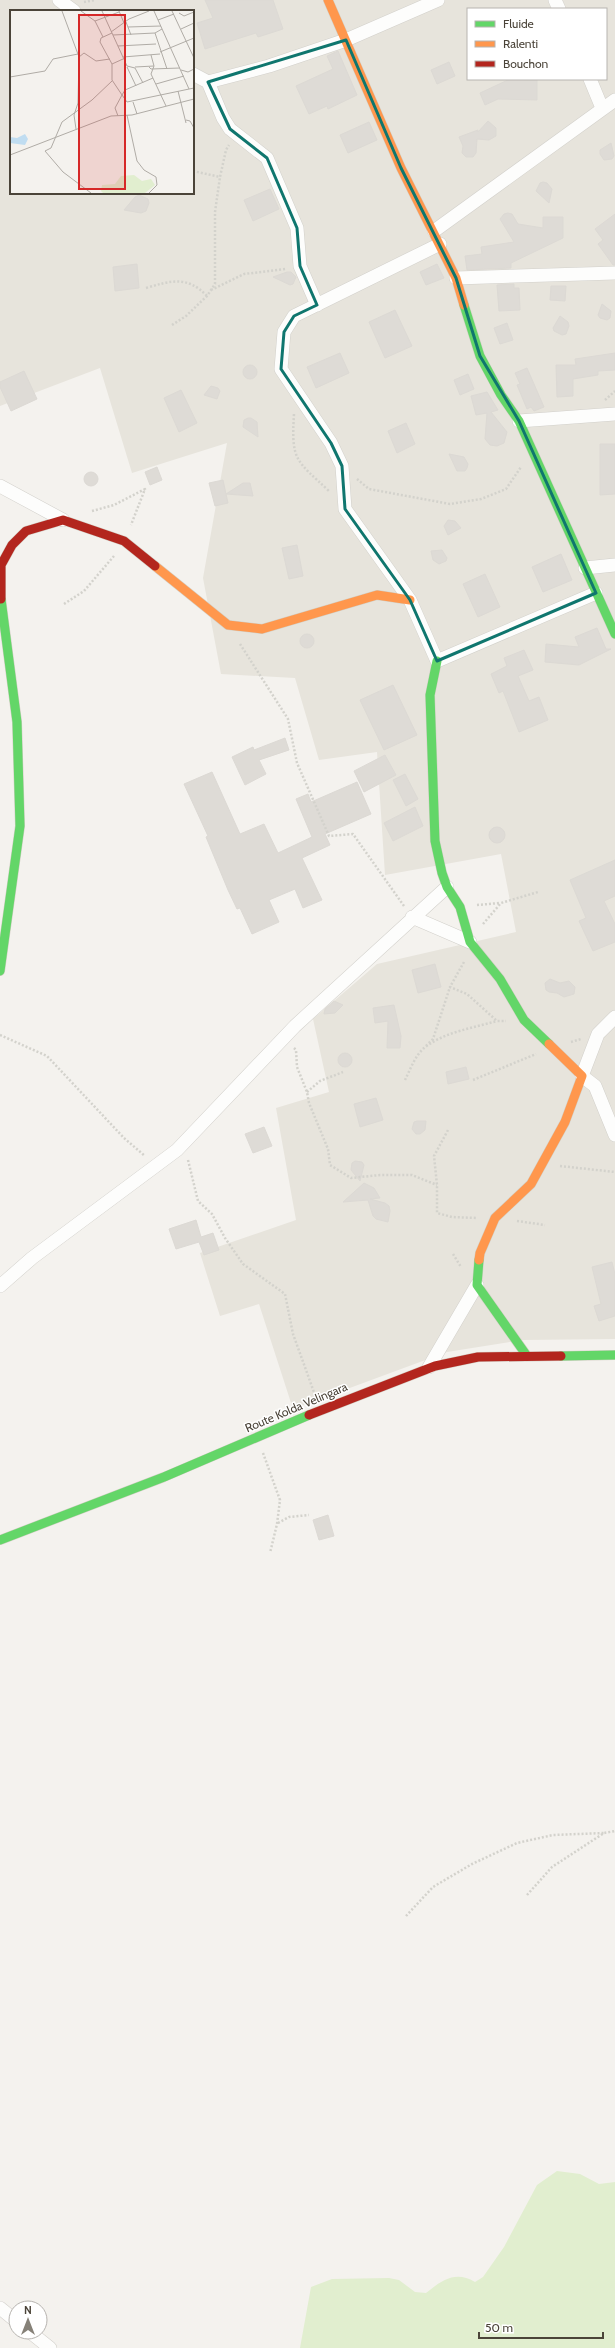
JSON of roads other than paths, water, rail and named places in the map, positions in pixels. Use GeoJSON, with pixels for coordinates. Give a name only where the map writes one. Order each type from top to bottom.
{"type":"FeatureCollection","features":[{"type":"Feature","properties":{"kind":"street"},"geometry":{"type":"LineString","coordinates":[[59,0],[73,10]]}},
{"type":"Feature","properties":{"kind":"street"},"geometry":{"type":"LineString","coordinates":[[328,0],[401,168],[434,231],[456,278],[480,356],[501,395],[519,421],[615,634]]}},
{"type":"Feature","properties":{"kind":"street"},"geometry":{"type":"LineString","coordinates":[[208,82],[269,66],[346,40],[438,0]]}},
{"type":"Feature","properties":{"kind":"street"},"geometry":{"type":"LineString","coordinates":[[194,75],[208,82],[223,118],[236,135],[267,158],[297,228],[300,266],[317,305]]}},
{"type":"Feature","properties":{"kind":"street"},"geometry":{"type":"LineString","coordinates":[[590,80],[602,108]]}},
{"type":"Feature","properties":{"kind":"street"},"geometry":{"type":"LineString","coordinates":[[434,231],[615,100]]}},
{"type":"Feature","properties":{"kind":"street"},"geometry":{"type":"LineString","coordinates":[[440,244],[294,316],[284,332],[281,369],[331,443],[342,466],[345,509],[410,600],[438,661],[430,695],[435,840],[447,886],[460,907],[470,942],[500,979],[524,1020],[582,1076],[595,1086],[615,1135]]}},
{"type":"Feature","properties":{"kind":"street"},"geometry":{"type":"LineString","coordinates":[[456,278],[615,273]]}},
{"type":"Feature","properties":{"kind":"street"},"geometry":{"type":"LineString","coordinates":[[519,421],[615,414]]}},
{"type":"Feature","properties":{"kind":"street"},"geometry":{"type":"LineString","coordinates":[[0,486],[63,520],[124,541],[228,625],[262,629],[377,595],[410,600]]}},
{"type":"Feature","properties":{"kind":"street"},"geometry":{"type":"LineString","coordinates":[[0,972],[20,826],[17,722],[0,591],[0,565],[12,545],[26,531],[63,520]]}},
{"type":"Feature","properties":{"kind":"street"},"geometry":{"type":"LineString","coordinates":[[585,568],[615,565]]}},
{"type":"Feature","properties":{"kind":"street"},"geometry":{"type":"LineString","coordinates":[[438,661],[596,593]]}},
{"type":"Feature","properties":{"kind":"street"},"geometry":{"type":"LineString","coordinates":[[0,1286],[32,1258],[155,1164],[177,1150],[282,1039],[447,886]]}},
{"type":"Feature","properties":{"kind":"street"},"geometry":{"type":"LineString","coordinates":[[412,917],[470,942]]}},
{"type":"Feature","properties":{"kind":"street"},"geometry":{"type":"LineString","coordinates":[[429,1367],[478,1285],[480,1253],[495,1218],[531,1184],[565,1122],[598,1034],[615,1017]]}},
{"type":"Feature","properties":{"kind":"street"},"geometry":{"type":"LineString","coordinates":[[478,1285],[527,1356]]}},
{"type":"Feature","properties":{"kind":"street","name":"Route Kolda Velingara"},"geometry":{"type":"LineString","coordinates":[[0,1540],[157,1480],[320,1410],[429,1367],[478,1357],[615,1355]]}},
{"type":"Feature","properties":{"kind":"street"},"geometry":{"type":"LineString","coordinates":[[0,2308],[8,2314]]}},
{"type":"Feature","properties":{"kind":"street"},"geometry":{"type":"LineString","coordinates":[[40,2340],[50,2348]]}}]}
